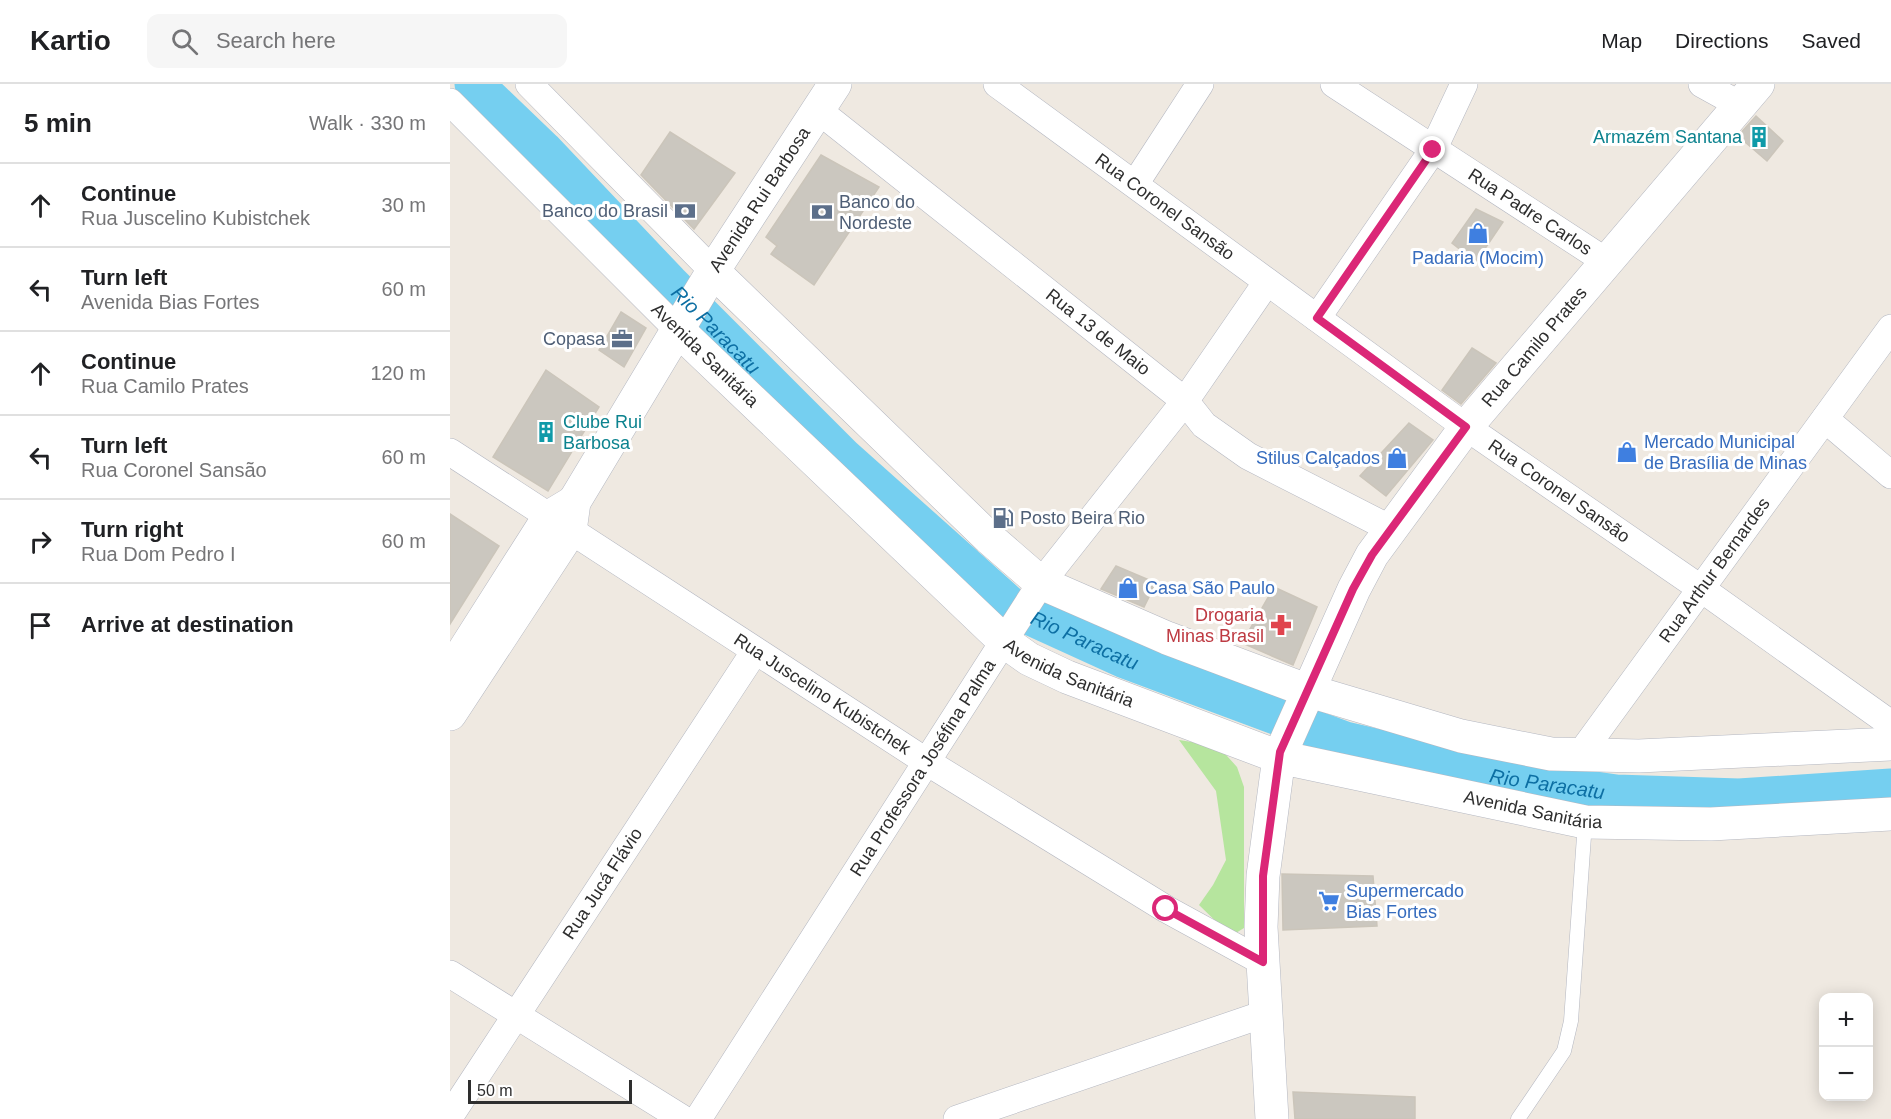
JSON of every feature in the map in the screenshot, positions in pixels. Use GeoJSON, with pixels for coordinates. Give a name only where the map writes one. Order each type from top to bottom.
{"type":"FeatureCollection","features":[{"type":"Feature","properties":{"kind":"street","name":"Avenida Sanitária"},"geometry":{"type":"LineString","coordinates":[[529,84],[694,302],[1029,659],[1076,681],[1280,754],[1585,822],[1711,824],[1891,814]]}},
{"type":"Feature","properties":{"kind":"street","name":"Rua Coronel Sansão"},"geometry":{"type":"LineString","coordinates":[[997,84],[1466,427],[1703,590],[1891,724]]}},
{"type":"Feature","properties":{"kind":"street"},"geometry":{"type":"LineString","coordinates":[[1135,184],[1200,84]]}},
{"type":"Feature","properties":{"kind":"street","name":"Rua Padre Carlos"},"geometry":{"type":"LineString","coordinates":[[1334,84],[1607,262]]}},
{"type":"Feature","properties":{"kind":"street"},"geometry":{"type":"LineString","coordinates":[[1317,318],[1433,150],[1464,84]]}},
{"type":"Feature","properties":{"kind":"street"},"geometry":{"type":"LineString","coordinates":[[1702,84],[1749,95]]}},
{"type":"Feature","properties":{"kind":"street","name":"Rua Camilo Prates"},"geometry":{"type":"LineString","coordinates":[[1272,1119],[1263,962],[1263,876],[1280,754],[1353,589],[1372,555],[1466,427],[1749,95]]}},
{"type":"Feature","properties":{"kind":"street","name":"Avenida Rui Barbosa"},"geometry":{"type":"LineString","coordinates":[[450,714],[564,516],[694,302],[827,97]]}},
{"type":"Feature","properties":{"kind":"street","name":"Rua 13 de Maio"},"geometry":{"type":"LineString","coordinates":[[827,97],[1185,401],[1204,425],[1248,456],[1391,530]]}},
{"type":"Feature","properties":{"kind":"street","name":"Avenida Sanitária"},"geometry":{"type":"LineString","coordinates":[[450,102],[694,302],[989,538],[1038,588],[1304,697],[1515,748],[1579,756],[1639,756],[1891,744]]}},
{"type":"Feature","properties":{"kind":"street","name":"Rua Professora Joséfina Palma"},"geometry":{"type":"LineString","coordinates":[[698,1119],[1038,588],[1185,401],[1267,282]]}},
{"type":"Feature","properties":{"kind":"street","name":"Rua Arthur Bernardes"},"geometry":{"type":"LineString","coordinates":[[1579,756],[1703,590],[1891,328]]}},
{"type":"Feature","properties":{"kind":"street"},"geometry":{"type":"LineString","coordinates":[[1825,419],[1891,475]]}},
{"type":"Feature","properties":{"kind":"street","name":"Rua Juscelino Kubistchek"},"geometry":{"type":"LineString","coordinates":[[450,452],[564,516],[754,651],[927,762],[1166,909],[1263,962]]}},
{"type":"Feature","properties":{"kind":"street","name":"Avenida Rui Barbosa"},"geometry":{"type":"LineString","coordinates":[[450,673],[564,516]]}},
{"type":"Feature","properties":{"kind":"street","name":"Rua Jucá Flávio"},"geometry":{"type":"LineString","coordinates":[[450,1116],[515,1013],[754,651]]}},
{"type":"Feature","properties":{"kind":"street"},"geometry":{"type":"LineString","coordinates":[[450,974],[683,1119]]}},
{"type":"Feature","properties":{"kind":"street"},"geometry":{"type":"LineString","coordinates":[[957,1119],[1267,1013]]}},
{"type":"Feature","properties":{"kind":"lane"},"geometry":{"type":"LineString","coordinates":[[1518,1119],[1564,1051],[1571,1020],[1585,822]]}},
{"type":"Feature","properties":{"kind":"green space"},"geometry":{"type":"Polygon","coordinates":[[[1179,740],[1218,746],[1237,767],[1244,787],[1244,928],[1231,936],[1199,905],[1226,860],[1216,791],[1179,740]]]}},
{"type":"Feature","properties":{"kind":"building","name":"Armazém Santana"},"geometry":{"type":"Polygon","coordinates":[[[1756,116],[1783,141],[1767,161],[1738,136],[1756,116]]]}},
{"type":"Feature","properties":{"kind":"building","name":"Banco do Brasil"},"geometry":{"type":"Polygon","coordinates":[[[670,132],[735,173],[694,229],[641,175],[670,132]]]}},
{"type":"Feature","properties":{"kind":"building","name":"Banco do Nordeste"},"geometry":{"type":"Polygon","coordinates":[[[821,155],[879,187],[814,285],[771,254],[777,246],[766,237],[821,155]]]}},
{"type":"Feature","properties":{"kind":"building","name":"Padaria (Mocim)"},"geometry":{"type":"Polygon","coordinates":[[[1476,209],[1503,222],[1476,262],[1452,243],[1476,209]]]}},
{"type":"Feature","properties":{"kind":"building","name":"Copasa"},"geometry":{"type":"Polygon","coordinates":[[[621,312],[646,328],[624,367],[599,350],[621,312]]]}},
{"type":"Feature","properties":{"kind":"building"},"geometry":{"type":"Polygon","coordinates":[[[1472,348],[1496,363],[1461,404],[1442,390],[1472,348]]]}},
{"type":"Feature","properties":{"kind":"building","name":"Clube Rui Barbosa"},"geometry":{"type":"Polygon","coordinates":[[[546,370],[599,407],[548,491],[493,457],[546,370]]]}},
{"type":"Feature","properties":{"kind":"building","name":"Stilus Calçados"},"geometry":{"type":"Polygon","coordinates":[[[1409,423],[1433,440],[1386,496],[1360,476],[1409,423]]]}},
{"type":"Feature","properties":{"kind":"building"},"geometry":{"type":"Polygon","coordinates":[[[450,514],[499,546],[450,624],[450,514]]]}},
{"type":"Feature","properties":{"kind":"building","name":"Casa São Paulo"},"geometry":{"type":"Polygon","coordinates":[[[1116,566],[1156,583],[1144,607],[1101,589],[1116,566]]]}},
{"type":"Feature","properties":{"kind":"building","name":"Drogaria Minas Brasil"},"geometry":{"type":"Polygon","coordinates":[[[1274,587],[1317,607],[1293,665],[1242,643],[1274,587]]]}},
{"type":"Feature","properties":{"kind":"building","name":"Supermercado Bias Fortes"},"geometry":{"type":"Polygon","coordinates":[[[1282,874],[1373,876],[1377,926],[1283,930],[1282,874]]]}},
{"type":"Feature","properties":{"kind":"building"},"geometry":{"type":"Polygon","coordinates":[[[1293,1092],[1415,1097],[1415,1119],[1295,1119],[1293,1092]]]}},
{"type":"Feature","properties":{"kind":"waterway","name":"Rio Paracatu"},"geometry":{"type":"LineString","coordinates":[[474,84],[543,150],[669,283],[843,457],[1011,607],[1125,659],[1345,741],[1499,777],[1616,794],[1739,798],[1891,788]]}},
{"type":"Feature","properties":{"kind":"place","name":"Armazém Santana"},"geometry":{"type":"Point","coordinates":[1759,137]}},
{"type":"Feature","properties":{"kind":"place","name":"Banco do Brasil"},"geometry":{"type":"Point","coordinates":[685,211]}},
{"type":"Feature","properties":{"kind":"place","name":"Banco do Nordeste"},"geometry":{"type":"Point","coordinates":[822,212]}},
{"type":"Feature","properties":{"kind":"place","name":"Padaria (Mocim)"},"geometry":{"type":"Point","coordinates":[1478,233]}},
{"type":"Feature","properties":{"kind":"place","name":"Copasa"},"geometry":{"type":"Point","coordinates":[622,339]}},
{"type":"Feature","properties":{"kind":"place","name":"Clube Rui Barbosa"},"geometry":{"type":"Point","coordinates":[546,432]}},
{"type":"Feature","properties":{"kind":"place","name":"Mercado Municipal de Brasília de Minas"},"geometry":{"type":"Point","coordinates":[1627,452]}},
{"type":"Feature","properties":{"kind":"place","name":"Stilus Calçados"},"geometry":{"type":"Point","coordinates":[1397,458]}},
{"type":"Feature","properties":{"kind":"place","name":"Posto Beira Rio"},"geometry":{"type":"Point","coordinates":[1003,518]}},
{"type":"Feature","properties":{"kind":"place","name":"Casa São Paulo"},"geometry":{"type":"Point","coordinates":[1128,588]}},
{"type":"Feature","properties":{"kind":"place","name":"Drogaria Minas Brasil"},"geometry":{"type":"Point","coordinates":[1281,625]}},
{"type":"Feature","properties":{"kind":"place","name":"Supermercado Bias Fortes"},"geometry":{"type":"Point","coordinates":[1329,901]}},
{"type":"Feature","properties":{"kind":"route"},"geometry":{"type":"LineString","coordinates":[[1166,909],[1263,962],[1261,927],[1263,876],[1280,752],[1353,589],[1372,555],[1466,427],[1317,318],[1433,150]]}}]}
